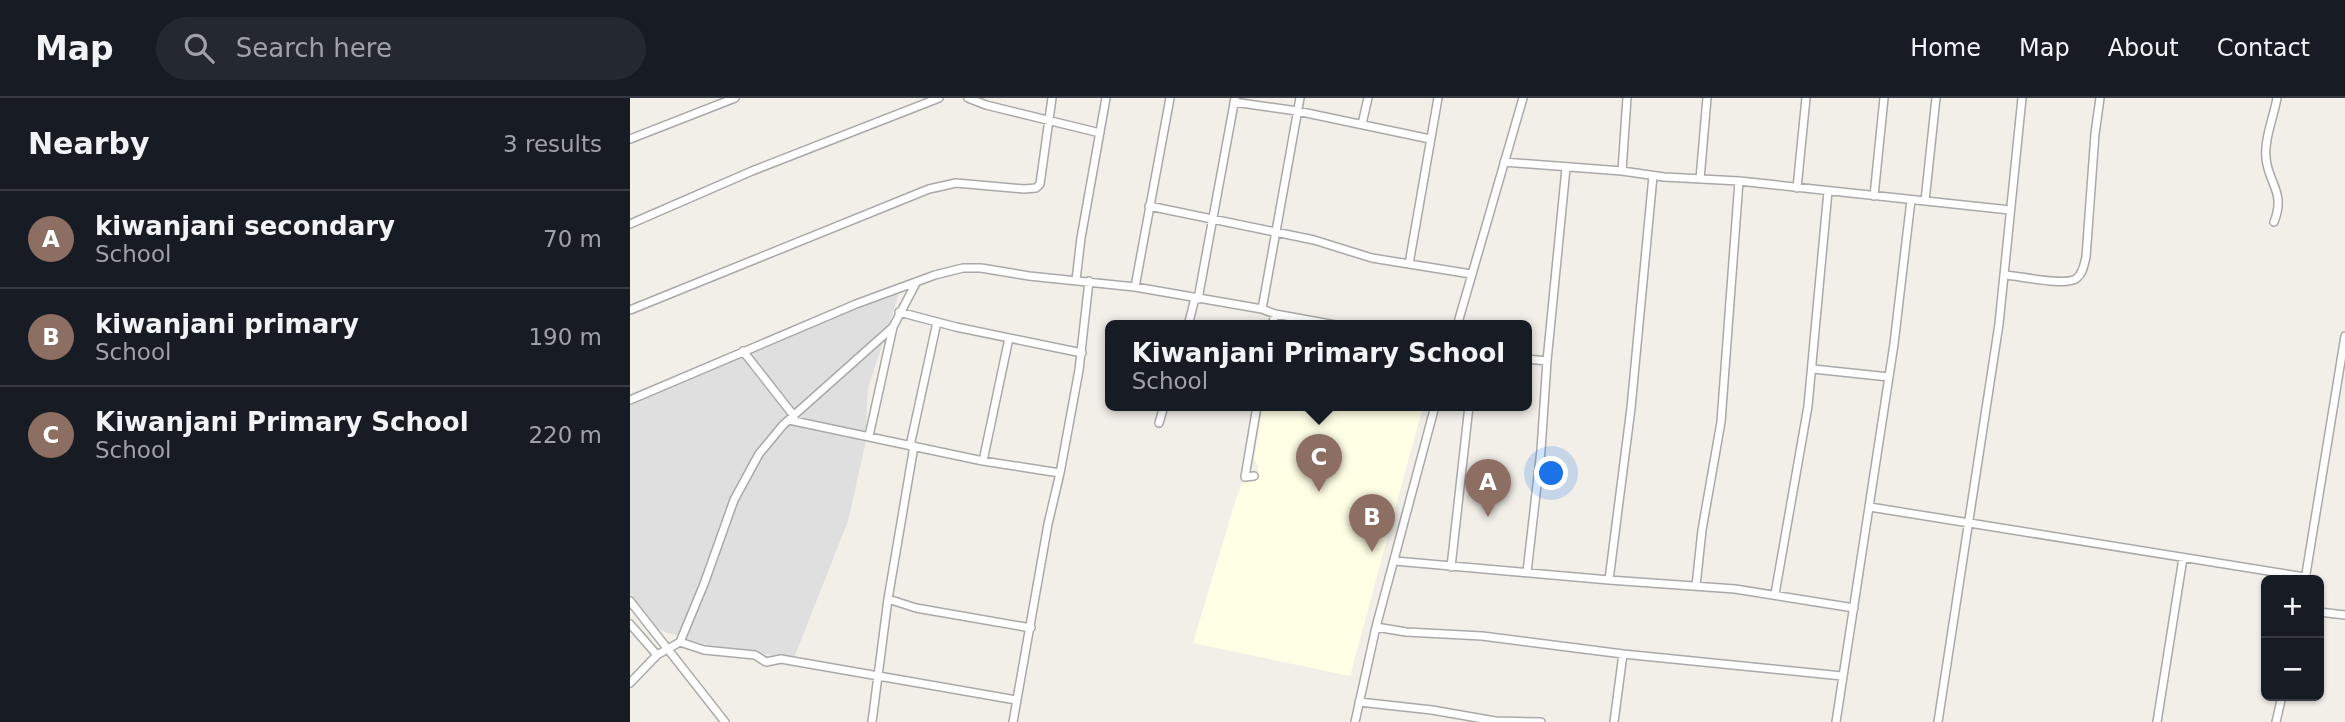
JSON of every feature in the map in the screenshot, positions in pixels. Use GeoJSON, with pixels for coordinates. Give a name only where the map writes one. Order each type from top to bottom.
{"type":"FeatureCollection","features":[{"type":"Feature","properties":{"kind":"street"},"geometry":{"type":"LineString","coordinates":[[630,139],[735,98]]}},
{"type":"Feature","properties":{"kind":"street"},"geometry":{"type":"LineString","coordinates":[[630,224],[752,171],[939,98]]}},
{"type":"Feature","properties":{"kind":"street"},"geometry":{"type":"LineString","coordinates":[[968,98],[1100,133]]}},
{"type":"Feature","properties":{"kind":"street"},"geometry":{"type":"LineString","coordinates":[[630,310],[876,209],[941,186],[956,183],[1036,188],[1040,181],[1052,98]]}},
{"type":"Feature","properties":{"kind":"street"},"geometry":{"type":"LineString","coordinates":[[1076,280],[1106,98]]}},
{"type":"Feature","properties":{"kind":"street"},"geometry":{"type":"LineString","coordinates":[[1135,287],[1170,98]]}},
{"type":"Feature","properties":{"kind":"street"},"geometry":{"type":"LineString","coordinates":[[1262,309],[1300,98]]}},
{"type":"Feature","properties":{"kind":"street"},"geometry":{"type":"LineString","coordinates":[[1362,124],[1368,98]]}},
{"type":"Feature","properties":{"kind":"street"},"geometry":{"type":"LineString","coordinates":[[1409,264],[1438,98]]}},
{"type":"Feature","properties":{"kind":"street"},"geometry":{"type":"LineString","coordinates":[[1459,320],[1523,98]]}},
{"type":"Feature","properties":{"kind":"street"},"geometry":{"type":"LineString","coordinates":[[1622,171],[1627,98]]}},
{"type":"Feature","properties":{"kind":"street"},"geometry":{"type":"LineString","coordinates":[[1700,179],[1707,98]]}},
{"type":"Feature","properties":{"kind":"street"},"geometry":{"type":"LineString","coordinates":[[1797,188],[1806,98]]}},
{"type":"Feature","properties":{"kind":"street"},"geometry":{"type":"LineString","coordinates":[[1874,196],[1884,98]]}},
{"type":"Feature","properties":{"kind":"street"},"geometry":{"type":"LineString","coordinates":[[1925,201],[1936,98]]}},
{"type":"Feature","properties":{"kind":"street"},"geometry":{"type":"LineString","coordinates":[[1938,722],[2005,275],[2022,98]]}},
{"type":"Feature","properties":{"kind":"street"},"geometry":{"type":"LineString","coordinates":[[2005,275],[2066,282],[2078,277],[2083,269],[2100,98]]}},
{"type":"Feature","properties":{"kind":"street"},"geometry":{"type":"LineString","coordinates":[[2273,222],[2278,209],[2277,194],[2266,158],[2277,98]]}},
{"type":"Feature","properties":{"kind":"street"},"geometry":{"type":"LineString","coordinates":[[1190,320],[1197,299],[1233,99],[1430,139]]}},
{"type":"Feature","properties":{"kind":"street"},"geometry":{"type":"LineString","coordinates":[[1504,162],[1739,181],[2010,210]]}},
{"type":"Feature","properties":{"kind":"street"},"geometry":{"type":"LineString","coordinates":[[1527,572],[1541,450],[1566,168]]}},
{"type":"Feature","properties":{"kind":"street"},"geometry":{"type":"LineString","coordinates":[[1609,580],[1630,421],[1653,176]]}},
{"type":"Feature","properties":{"kind":"street"},"geometry":{"type":"LineString","coordinates":[[1696,586],[1702,530],[1721,422],[1739,181]]}},
{"type":"Feature","properties":{"kind":"street"},"geometry":{"type":"LineString","coordinates":[[1775,594],[1813,369],[1828,191]]}},
{"type":"Feature","properties":{"kind":"street"},"geometry":{"type":"LineString","coordinates":[[1836,722],[1889,377],[1911,200]]}},
{"type":"Feature","properties":{"kind":"street"},"geometry":{"type":"LineString","coordinates":[[1149,206],[1314,240],[1372,258],[1471,274]]}},
{"type":"Feature","properties":{"kind":"street"},"geometry":{"type":"LineString","coordinates":[[630,400],[856,304],[917,282],[970,268],[1135,287],[1262,309],[1308,320]]}},
{"type":"Feature","properties":{"kind":"street"},"geometry":{"type":"LineString","coordinates":[[1013,722],[1082,353],[1089,281]]}},
{"type":"Feature","properties":{"kind":"street"},"geometry":{"type":"LineString","coordinates":[[869,436],[893,327],[917,282]]}},
{"type":"Feature","properties":{"kind":"street"},"geometry":{"type":"LineString","coordinates":[[899,312],[1082,353]]}},
{"type":"Feature","properties":{"kind":"street"},"geometry":{"type":"LineString","coordinates":[[1274,320],[1275,314]]}},
{"type":"Feature","properties":{"kind":"street"},"geometry":{"type":"LineString","coordinates":[[872,722],[912,446],[937,322]]}},
{"type":"Feature","properties":{"kind":"street"},"geometry":{"type":"LineString","coordinates":[[630,683],[657,655],[680,642],[734,500],[760,454],[791,418],[893,327]]}},
{"type":"Feature","properties":{"kind":"street"},"geometry":{"type":"LineString","coordinates":[[2306,575],[2345,336]]}},
{"type":"Feature","properties":{"kind":"street"},"geometry":{"type":"LineString","coordinates":[[983,461],[1009,338]]}},
{"type":"Feature","properties":{"kind":"street"},"geometry":{"type":"LineString","coordinates":[[743,351],[791,418],[983,461],[1060,473]]}},
{"type":"Feature","properties":{"kind":"street"},"geometry":{"type":"LineString","coordinates":[[1532,360],[1547,361]]}},
{"type":"Feature","properties":{"kind":"street"},"geometry":{"type":"LineString","coordinates":[[1813,369],[1889,377]]}},
{"type":"Feature","properties":{"kind":"street"},"geometry":{"type":"LineString","coordinates":[[1158,423],[1162,411]]}},
{"type":"Feature","properties":{"kind":"street"},"geometry":{"type":"LineString","coordinates":[[1254,476],[1245,477],[1256,411]]}},
{"type":"Feature","properties":{"kind":"street"},"geometry":{"type":"LineString","coordinates":[[1354,722],[1376,627],[1434,411]]}},
{"type":"Feature","properties":{"kind":"street"},"geometry":{"type":"LineString","coordinates":[[1451,567],[1468,411]]}},
{"type":"Feature","properties":{"kind":"street"},"geometry":{"type":"LineString","coordinates":[[1870,507],[1969,521],[2282,575]]}},
{"type":"Feature","properties":{"kind":"street"},"geometry":{"type":"LineString","coordinates":[[2157,722],[2183,558]]}},
{"type":"Feature","properties":{"kind":"street"},"geometry":{"type":"LineString","coordinates":[[1395,561],[1775,594],[1854,608]]}},
{"type":"Feature","properties":{"kind":"street"},"geometry":{"type":"LineString","coordinates":[[888,599],[916,608],[1031,628]]}},
{"type":"Feature","properties":{"kind":"street"},"geometry":{"type":"LineString","coordinates":[[630,600],[725,722]]}},
{"type":"Feature","properties":{"kind":"street"},"geometry":{"type":"LineString","coordinates":[[2324,613],[2345,615]]}},
{"type":"Feature","properties":{"kind":"street"},"geometry":{"type":"LineString","coordinates":[[630,624],[657,655]]}},
{"type":"Feature","properties":{"kind":"street"},"geometry":{"type":"LineString","coordinates":[[1376,627],[1842,676]]}},
{"type":"Feature","properties":{"kind":"street"},"geometry":{"type":"LineString","coordinates":[[680,642],[704,650],[755,655],[766,662],[781,659],[1016,699]]}},
{"type":"Feature","properties":{"kind":"street"},"geometry":{"type":"LineString","coordinates":[[1614,722],[1623,654]]}},
{"type":"Feature","properties":{"kind":"street"},"geometry":{"type":"LineString","coordinates":[[2276,722],[2281,701]]}},
{"type":"Feature","properties":{"kind":"street"},"geometry":{"type":"LineString","coordinates":[[1359,702],[1432,710],[1494,721],[1541,722]]}},
{"type":"Feature","properties":{"kind":"shaded area"},"geometry":{"type":"Polygon","coordinates":[[[901,287],[868,388],[865,445],[848,521],[794,658],[720,649],[653,628],[630,594],[630,398],[901,287]]]}},
{"type":"Feature","properties":{"kind":"shaded area"},"geometry":{"type":"Polygon","coordinates":[[[1262,411],[1422,411],[1350,676],[1193,643],[1241,485],[1258,472],[1254,459],[1262,411]]]}},
{"type":"Feature","properties":{"kind":"place","name":"Kiwanjani Primary School"},"geometry":{"type":"Point","coordinates":[1319,492]}},
{"type":"Feature","properties":{"kind":"place","name":"kiwanjani secondary"},"geometry":{"type":"Point","coordinates":[1488,517]}},
{"type":"Feature","properties":{"kind":"place","name":"kiwanjani primary"},"geometry":{"type":"Point","coordinates":[1372,552]}}]}
